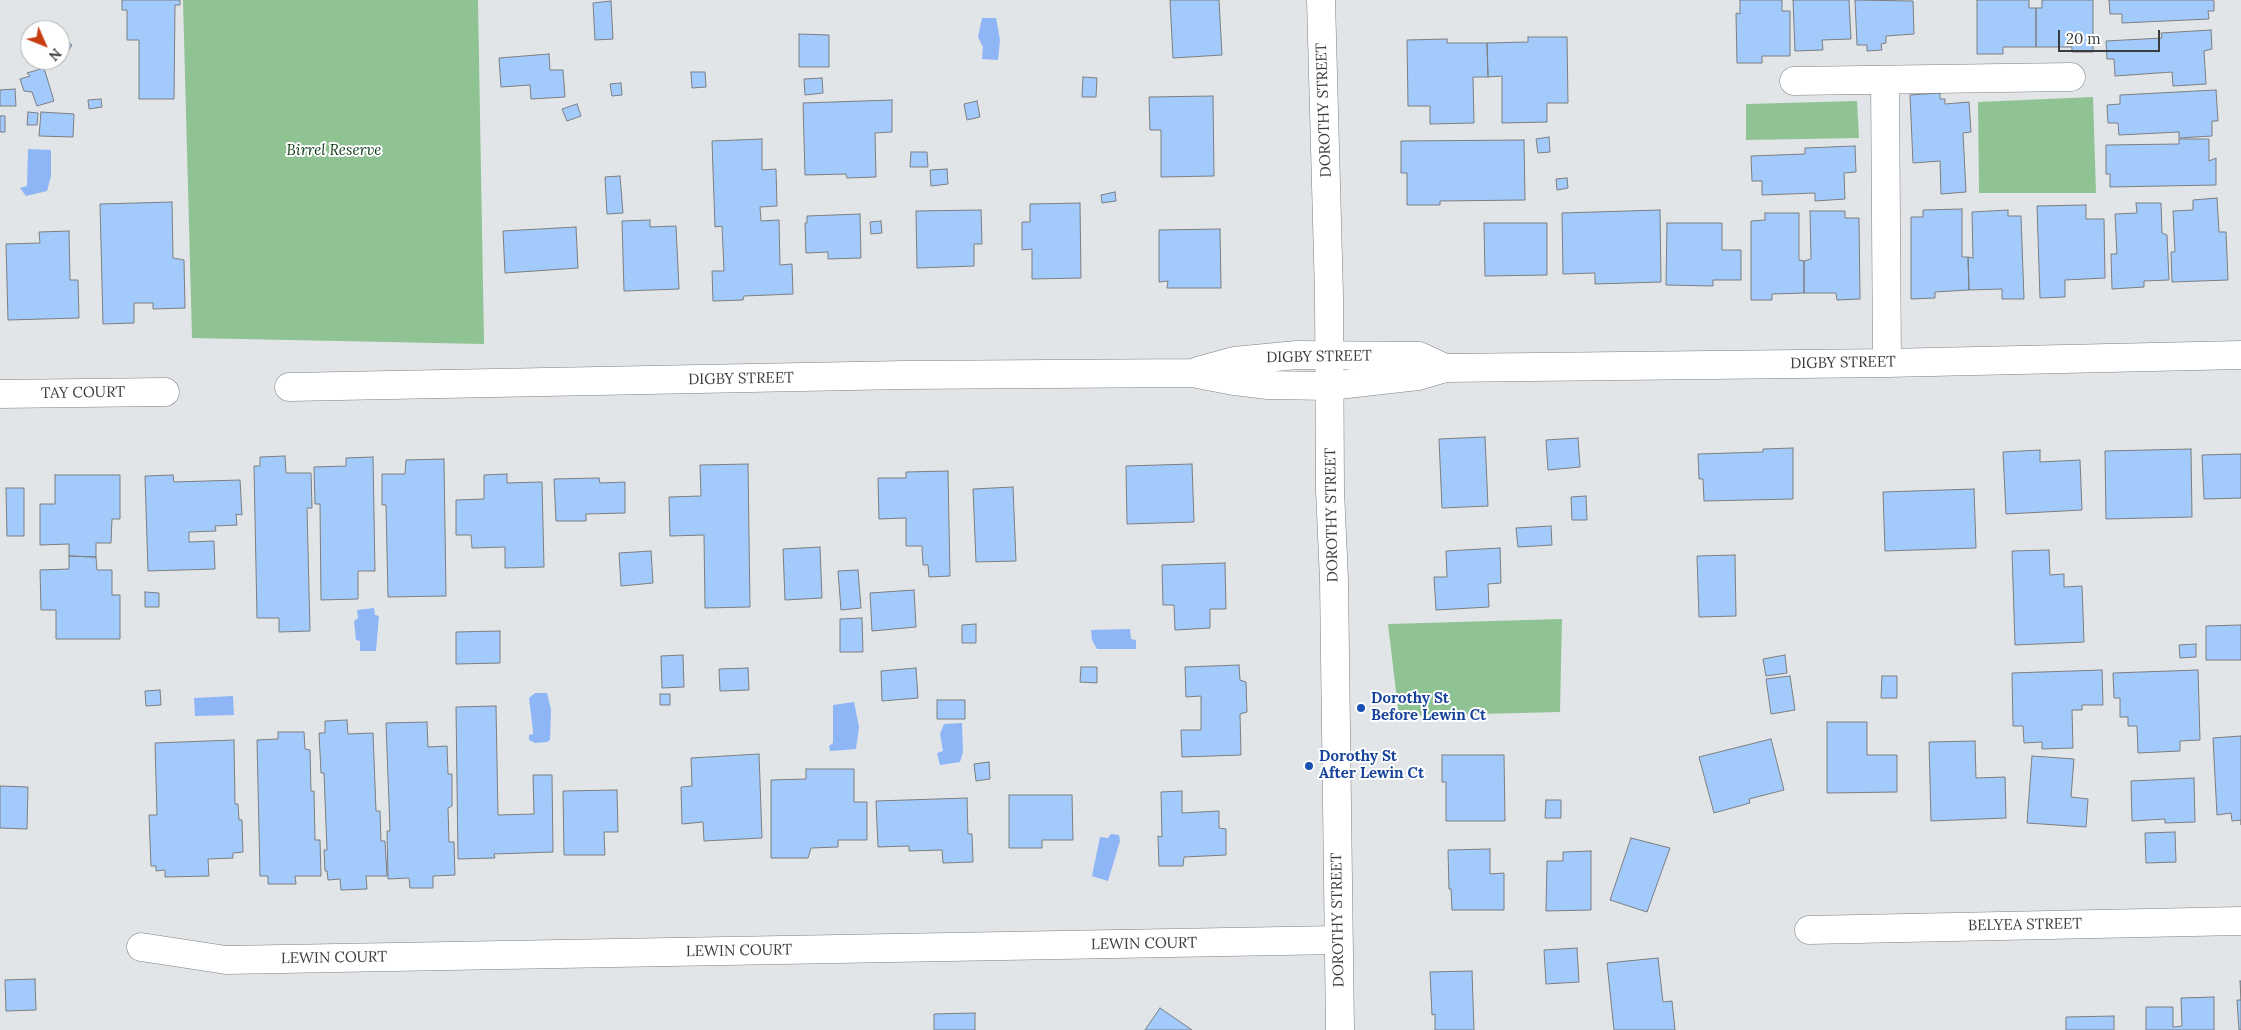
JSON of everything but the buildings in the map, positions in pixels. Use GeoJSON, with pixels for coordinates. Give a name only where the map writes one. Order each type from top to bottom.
{"type":"FeatureCollection","features":[{"type":"Feature","properties":{"kind":"street","name":"DOROTHY STREET"},"geometry":{"type":"LineString","coordinates":[[1321,0],[1340,1030]]}},
{"type":"Feature","properties":{"kind":"street"},"geometry":{"type":"LineString","coordinates":[[1794,81],[2071,77]]}},
{"type":"Feature","properties":{"kind":"street"},"geometry":{"type":"LineString","coordinates":[[1886,81],[1887,363]]}},
{"type":"Feature","properties":{"kind":"street","name":"DIGBY STREET"},"geometry":{"type":"LineString","coordinates":[[289,387],[904,375],[1192,373],[1260,384],[1329,386],[1418,376],[1445,368],[1887,363],[2241,354]]}},
{"type":"Feature","properties":{"kind":"street","name":"DIGBY STREET"},"geometry":{"type":"LineString","coordinates":[[1192,373],[1234,361],[1297,355],[1419,356],[1445,368]]}},
{"type":"Feature","properties":{"kind":"street","name":"TAY COURT"},"geometry":{"type":"LineString","coordinates":[[0,394],[165,392]]}},
{"type":"Feature","properties":{"kind":"street","name":"BELYEA STREET"},"geometry":{"type":"LineString","coordinates":[[1808,930],[2241,921]]}},
{"type":"Feature","properties":{"kind":"street","name":"LEWIN COURT"},"geometry":{"type":"LineString","coordinates":[[141,947],[226,960],[1338,940]]}},
{"type":"Feature","properties":{"kind":"green space","name":"Birrel Reserve"},"geometry":{"type":"Polygon","coordinates":[[[183,0],[478,0],[484,344],[192,338],[183,0]]]}},
{"type":"Feature","properties":{"kind":"green space"},"geometry":{"type":"Polygon","coordinates":[[[2093,97],[2096,193],[1979,193],[1978,102],[2093,97]]]}},
{"type":"Feature","properties":{"kind":"green space"},"geometry":{"type":"Polygon","coordinates":[[[1857,101],[1859,138],[1746,140],[1746,104],[1857,101]]]}},
{"type":"Feature","properties":{"kind":"green space"},"geometry":{"type":"Polygon","coordinates":[[[1562,619],[1560,712],[1399,716],[1388,624],[1562,619]]]}},
{"type":"Feature","properties":{"kind":"water"},"geometry":{"type":"Polygon","coordinates":[[[982,18],[996,18],[1000,40],[998,60],[982,59],[983,47],[978,37],[982,18]]]}},
{"type":"Feature","properties":{"kind":"water"},"geometry":{"type":"Polygon","coordinates":[[[28,149],[51,150],[51,176],[47,191],[26,196],[20,188],[27,186],[28,149]]]}},
{"type":"Feature","properties":{"kind":"water"},"geometry":{"type":"Polygon","coordinates":[[[374,608],[375,615],[379,616],[376,651],[360,651],[360,641],[356,640],[354,621],[358,618],[357,610],[374,608]]]}},
{"type":"Feature","properties":{"kind":"water"},"geometry":{"type":"Polygon","coordinates":[[[1130,629],[1131,639],[1136,640],[1136,649],[1097,649],[1092,640],[1091,630],[1130,629]]]}},
{"type":"Feature","properties":{"kind":"water"},"geometry":{"type":"Polygon","coordinates":[[[535,693],[547,693],[551,709],[550,740],[547,742],[535,743],[529,740],[529,735],[533,734],[533,731],[529,698],[535,693]]]}},
{"type":"Feature","properties":{"kind":"water"},"geometry":{"type":"Polygon","coordinates":[[[233,696],[234,715],[195,716],[194,698],[233,696]]]}},
{"type":"Feature","properties":{"kind":"water"},"geometry":{"type":"Polygon","coordinates":[[[854,702],[859,727],[856,749],[830,751],[829,746],[833,743],[833,705],[854,702]]]}},
{"type":"Feature","properties":{"kind":"water"},"geometry":{"type":"Polygon","coordinates":[[[962,723],[963,752],[960,762],[940,765],[937,753],[943,751],[940,734],[944,724],[962,723]]]}},
{"type":"Feature","properties":{"kind":"water"},"geometry":{"type":"Polygon","coordinates":[[[1111,834],[1119,835],[1120,841],[1108,881],[1092,876],[1100,837],[1108,838],[1111,834]]]}},
{"type":"Feature","properties":{"kind":"place","name":"Dorothy St Before Lewin Ct"},"geometry":{"type":"Point","coordinates":[1361,708]}},
{"type":"Feature","properties":{"kind":"place","name":"Dorothy St After Lewin Ct"},"geometry":{"type":"Point","coordinates":[1309,766]}}]}
